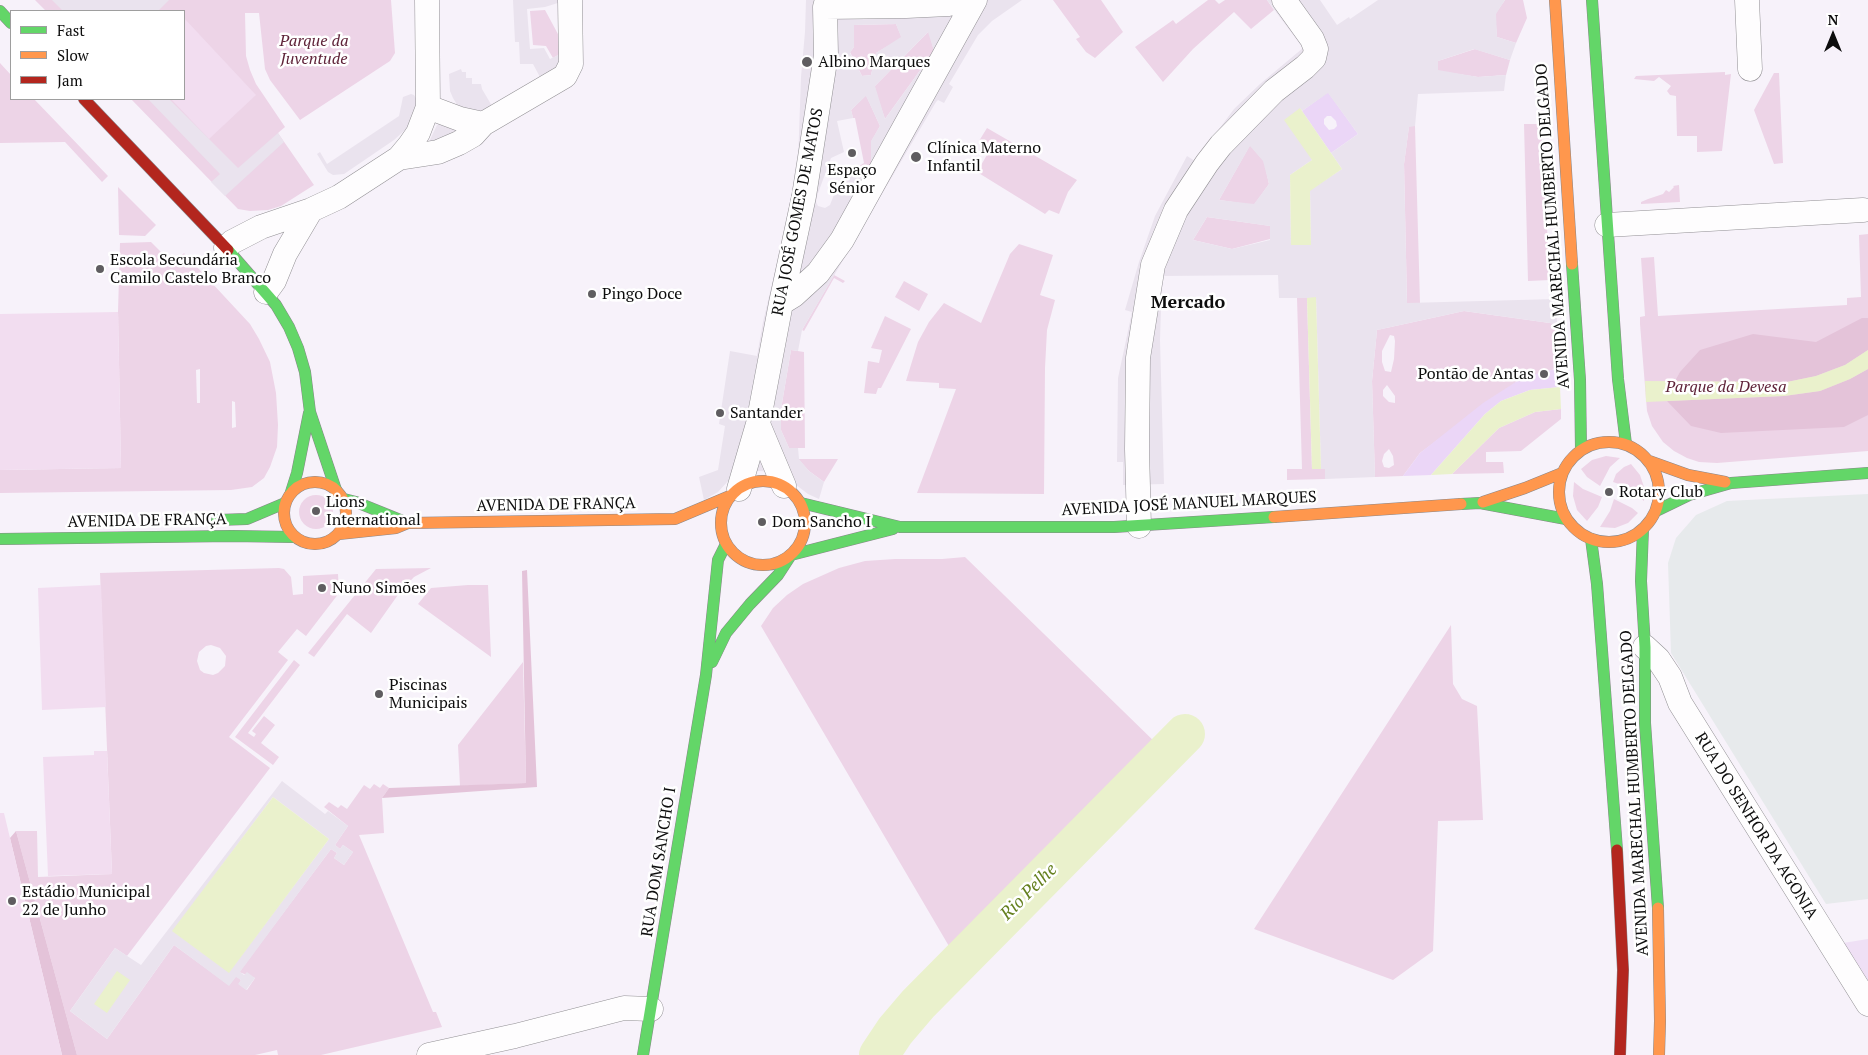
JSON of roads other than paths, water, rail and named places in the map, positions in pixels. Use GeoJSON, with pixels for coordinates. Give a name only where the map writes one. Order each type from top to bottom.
{"type":"FeatureCollection","features":[{"type":"Feature","properties":{"kind":"main road","name":"AVENIDA MARECHAL HUMBERTO DELGADO"},"geometry":{"type":"LineString","coordinates":[[1555,0],[1580,380],[1581,450]]}},
{"type":"Feature","properties":{"kind":"main road"},"geometry":{"type":"LineString","coordinates":[[1592,0],[1618,379],[1626,444]]}},
{"type":"Feature","properties":{"kind":"main road"},"geometry":{"type":"LineString","coordinates":[[0,11],[10,21]]}},
{"type":"Feature","properties":{"kind":"main road"},"geometry":{"type":"LineString","coordinates":[[85,100],[266,292],[290,327],[305,372],[310,412],[336,490]]}},
{"type":"Feature","properties":{"kind":"main road"},"geometry":{"type":"LineString","coordinates":[[291,492],[299,486],[318,482],[328,484],[336,490],[344,499],[346,508],[344,526],[339,534],[322,544],[302,542],[294,537],[284,521],[285,503],[297,473],[310,412]]}},
{"type":"Feature","properties":{"kind":"main road"},"geometry":{"type":"LineString","coordinates":[[1611,441],[1626,444],[1639,451],[1649,461],[1657,475],[1660,490],[1656,511],[1650,522],[1630,538],[1617,542],[1591,539],[1577,531],[1566,519],[1559,502],[1558,492],[1562,473],[1570,460],[1581,450],[1596,443],[1611,441]]}},
{"type":"Feature","properties":{"kind":"main road"},"geometry":{"type":"LineString","coordinates":[[1649,461],[1688,475],[1731,483]]}},
{"type":"Feature","properties":{"kind":"main road","name":"AVENIDA JOSÉ MANUEL MARQUES"},"geometry":{"type":"LineString","coordinates":[[1480,503],[1562,473]]}},
{"type":"Feature","properties":{"kind":"main road"},"geometry":{"type":"LineString","coordinates":[[1656,511],[1689,494],[1731,483],[1868,473]]}},
{"type":"Feature","properties":{"kind":"main road"},"geometry":{"type":"LineString","coordinates":[[709,537],[726,544],[739,557],[756,564],[774,564],[791,555],[803,536],[805,514],[801,503],[784,486],[773,482],[749,483],[735,492],[722,513],[722,534],[726,544]]}},
{"type":"Feature","properties":{"kind":"main road","name":"AVENIDA DE FRANÇA"},"geometry":{"type":"LineString","coordinates":[[339,534],[396,528],[408,523],[675,519],[708,506],[735,492]]}},
{"type":"Feature","properties":{"kind":"main road","name":"AVENIDA DE FRANÇA"},"geometry":{"type":"LineString","coordinates":[[344,499],[408,523]]}},
{"type":"Feature","properties":{"kind":"main road","name":"AVENIDA DE FRANÇA"},"geometry":{"type":"LineString","coordinates":[[204,520],[247,519],[285,503]]}},
{"type":"Feature","properties":{"kind":"main road","name":"AVENIDA JOSÉ MANUEL MARQUES"},"geometry":{"type":"LineString","coordinates":[[801,503],[900,527],[1050,528],[1139,526],[1480,503],[1566,519]]}},
{"type":"Feature","properties":{"kind":"main road"},"geometry":{"type":"LineString","coordinates":[[675,519],[687,526]]}},
{"type":"Feature","properties":{"kind":"main road","name":"AVENIDA JOSÉ MANUEL MARQUES"},"geometry":{"type":"LineString","coordinates":[[791,555],[900,527]]}},
{"type":"Feature","properties":{"kind":"main road","name":"AVENIDA MARECHAL HUMBERTO DELGADO"},"geometry":{"type":"LineString","coordinates":[[1643,529],[1641,581],[1645,648],[1645,723],[1659,930],[1659,1055]]}},
{"type":"Feature","properties":{"kind":"main road","name":"AVENIDA DE FRANÇA"},"geometry":{"type":"LineString","coordinates":[[0,539],[294,537]]}},
{"type":"Feature","properties":{"kind":"main road","name":"AVENIDA MARECHAL HUMBERTO DELGADO"},"geometry":{"type":"LineString","coordinates":[[1591,539],[1597,584],[1621,908],[1623,970],[1620,1055]]}},
{"type":"Feature","properties":{"kind":"main road","name":"RUA DOM SANCHO I"},"geometry":{"type":"LineString","coordinates":[[643,1055],[706,675],[718,560],[726,544]]}},
{"type":"Feature","properties":{"kind":"main road","name":"RUA DOM SANCHO I"},"geometry":{"type":"LineString","coordinates":[[706,675],[726,633],[778,575],[791,555]]}},
{"type":"Feature","properties":{"kind":"street"},"geometry":{"type":"LineString","coordinates":[[226,248],[232,242],[261,227],[311,210],[339,197],[399,158],[418,133],[428,107],[427,0]]}},
{"type":"Feature","properties":{"kind":"street"},"geometry":{"type":"LineString","coordinates":[[399,158],[438,152],[459,143],[472,135],[483,124],[565,76],[570,70],[571,64],[570,0]]}},
{"type":"Feature","properties":{"kind":"street"},"geometry":{"type":"LineString","coordinates":[[826,4],[906,6],[948,4],[964,0]]}},
{"type":"Feature","properties":{"kind":"street"},"geometry":{"type":"LineString","coordinates":[[781,303],[794,295],[818,273],[842,240],[975,0]]}},
{"type":"Feature","properties":{"kind":"street"},"geometry":{"type":"LineString","coordinates":[[1139,526],[1137,449],[1138,358],[1153,265],[1176,210],[1198,174],[1221,145],[1274,91],[1314,58],[1316,49],[1312,39],[1284,0]]}},
{"type":"Feature","properties":{"kind":"street"},"geometry":{"type":"LineString","coordinates":[[1747,0],[1750,69]]}},
{"type":"Feature","properties":{"kind":"street","name":"RUA JOSÉ GOMES DE MATOS"},"geometry":{"type":"LineString","coordinates":[[735,492],[758,424],[804,196],[826,55],[826,4]]}},
{"type":"Feature","properties":{"kind":"street"},"geometry":{"type":"LineString","coordinates":[[428,107],[460,119],[483,124]]}},
{"type":"Feature","properties":{"kind":"street"},"geometry":{"type":"LineString","coordinates":[[266,292],[274,281],[285,254],[311,210]]}},
{"type":"Feature","properties":{"kind":"street"},"geometry":{"type":"LineString","coordinates":[[1607,225],[1863,210]]}},
{"type":"Feature","properties":{"kind":"street"},"geometry":{"type":"LineString","coordinates":[[758,424],[784,486]]}},
{"type":"Feature","properties":{"kind":"street","name":"RUA DO SENHOR DA AGONIA"},"geometry":{"type":"LineString","coordinates":[[1645,648],[1658,659],[1670,677],[1680,703],[1824,937],[1868,1004]]}},
{"type":"Feature","properties":{"kind":"street"},"geometry":{"type":"LineString","coordinates":[[429,1055],[515,1036],[624,1008],[651,1009]]}},
{"type":"Feature","properties":{"kind":"waterway","name":"Rio Pelhe"},"geometry":{"type":"LineString","coordinates":[[879,1055],[895,1031],[918,1004],[1185,734]]}},
{"type":"Feature","properties":{"kind":"place","name":"Albino Marques"},"geometry":{"type":"Point","coordinates":[807,62]}},
{"type":"Feature","properties":{"kind":"place","name":"Espaço Sénior"},"geometry":{"type":"Point","coordinates":[852,153]}},
{"type":"Feature","properties":{"kind":"place","name":"Clínica Materno Infantil"},"geometry":{"type":"Point","coordinates":[916,157]}},
{"type":"Feature","properties":{"kind":"place","name":"Escola Secundária Camilo Castelo Branco"},"geometry":{"type":"Point","coordinates":[100,269]}},
{"type":"Feature","properties":{"kind":"place","name":"Pingo Doce"},"geometry":{"type":"Point","coordinates":[592,294]}},
{"type":"Feature","properties":{"kind":"place","name":"Pontão de Antas"},"geometry":{"type":"Point","coordinates":[1544,374]}},
{"type":"Feature","properties":{"kind":"place","name":"Santander"},"geometry":{"type":"Point","coordinates":[720,413]}},
{"type":"Feature","properties":{"kind":"place","name":"Rotary Club"},"geometry":{"type":"Point","coordinates":[1609,492]}},
{"type":"Feature","properties":{"kind":"place","name":"Lions International"},"geometry":{"type":"Point","coordinates":[316,511]}},
{"type":"Feature","properties":{"kind":"place","name":"Dom Sancho I"},"geometry":{"type":"Point","coordinates":[762,522]}},
{"type":"Feature","properties":{"kind":"place","name":"Nuno Simões"},"geometry":{"type":"Point","coordinates":[322,588]}},
{"type":"Feature","properties":{"kind":"place","name":"Piscinas Municipais"},"geometry":{"type":"Point","coordinates":[379,694]}},
{"type":"Feature","properties":{"kind":"place","name":"Estádio Municipal 22 de Junho"},"geometry":{"type":"Point","coordinates":[12,901]}},
{"type":"Feature","properties":{"kind":"district","name":"Mercado"},"geometry":{"type":"Point","coordinates":[1188,303]}},
{"type":"Feature","properties":{"kind":"park label","name":"Parque da Juventude"},"geometry":{"type":"Point","coordinates":[314,50]}},
{"type":"Feature","properties":{"kind":"park label","name":"Parque da Devesa"},"geometry":{"type":"Point","coordinates":[1726,387]}}]}
